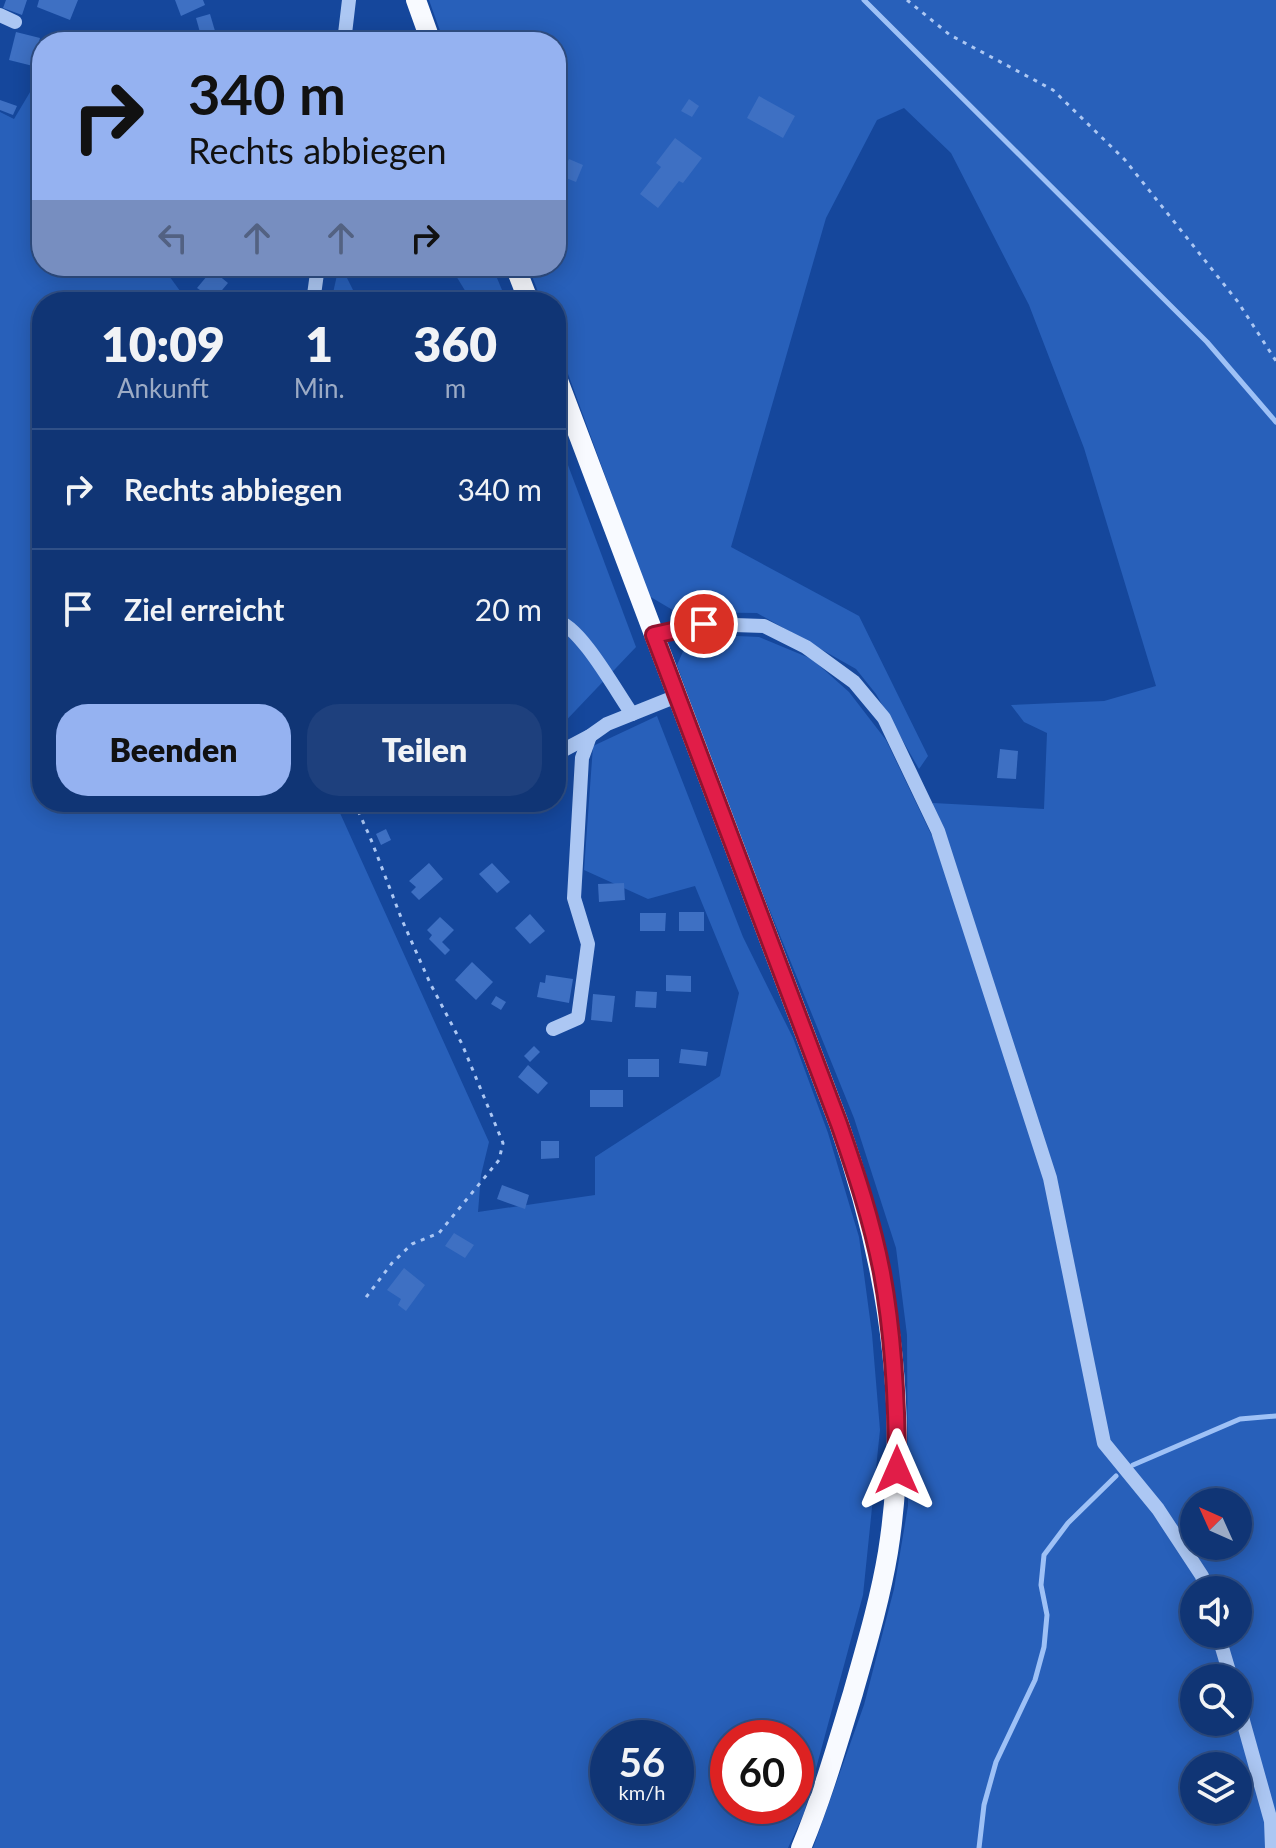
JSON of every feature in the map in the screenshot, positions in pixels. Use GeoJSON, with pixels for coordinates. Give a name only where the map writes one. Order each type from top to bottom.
{"type":"FeatureCollection","features":[{"type":"Feature","properties":{"kind":"main road"},"geometry":{"type":"LineString","coordinates":[[416,0],[427,32]]}},
{"type":"Feature","properties":{"kind":"main road"},"geometry":{"type":"LineString","coordinates":[[566,402],[853,1165],[877,1251],[890,1328],[897,1470],[888,1554],[850,1702],[801,1848]]}},
{"type":"Feature","properties":{"kind":"street"},"geometry":{"type":"LineString","coordinates":[[345,32],[349,0]]}},
{"type":"Feature","properties":{"kind":"street"},"geometry":{"type":"LineString","coordinates":[[0,15],[15,22]]}},
{"type":"Feature","properties":{"kind":"street"},"geometry":{"type":"LineString","coordinates":[[654,635],[704,624],[764,626],[806,647],[854,682],[884,718],[938,831],[1050,1178],[1104,1443],[1158,1509],[1202,1576]]}},
{"type":"Feature","properties":{"kind":"street"},"geometry":{"type":"LineString","coordinates":[[566,625],[580,639],[632,714]]}},
{"type":"Feature","properties":{"kind":"street"},"geometry":{"type":"LineString","coordinates":[[566,749],[607,724],[677,696]]}},
{"type":"Feature","properties":{"kind":"street"},"geometry":{"type":"LineString","coordinates":[[553,1029],[578,1018],[588,944],[574,898],[582,758],[590,736]]}},
{"type":"Feature","properties":{"kind":"street"},"geometry":{"type":"LineString","coordinates":[[1247,1736],[1271,1821],[1272,1848]]}},
{"type":"Feature","properties":{"kind":"path"},"geometry":{"type":"LineString","coordinates":[[907,0],[950,35],[1053,90],[1114,150],[1238,302],[1276,361]]}},
{"type":"Feature","properties":{"kind":"path"},"geometry":{"type":"LineString","coordinates":[[359,812],[402,920],[462,1044],[503,1143],[499,1160],[439,1233],[412,1244],[392,1263],[364,1300]]}},
{"type":"Feature","properties":{"kind":"shaded area"},"geometry":{"type":"Polygon","coordinates":[[[429,0],[1276,0],[1276,1848],[813,1848],[864,1705],[894,1589],[908,1506],[907,1335],[896,1248],[854,1118],[736,827],[677,665],[685,647],[716,635],[759,637],[812,659],[849,692],[886,740],[932,836],[933,803],[1044,809],[1047,733],[1024,722],[1011,705],[1104,701],[1156,686],[1084,448],[1029,305],[951,153],[904,108],[877,120],[826,218],[731,547],[859,616],[928,756],[919,769],[876,694],[856,669],[757,613],[676,612],[649,596],[566,368],[566,292],[538,292],[532,276],[566,276],[566,32],[440,32],[429,0]]]}},
{"type":"Feature","properties":{"kind":"shaded area"},"geometry":{"type":"Polygon","coordinates":[[[32,89],[32,276],[169,276],[181,292],[32,292],[32,812],[340,812],[489,1142],[481,1175],[478,1212],[595,1195],[595,1157],[720,1076],[739,993],[695,886],[648,899],[584,870],[593,746],[657,716],[743,937],[793,1038],[828,1133],[859,1237],[872,1334],[880,1430],[863,1595],[814,1776],[814,1720],[710,1720],[710,1824],[799,1824],[788,1848],[0,1848],[0,112],[14,119],[32,89]]]}},
{"type":"Feature","properties":{"kind":"shaded area"},"geometry":{"type":"Polygon","coordinates":[[[337,276],[346,276],[354,292],[333,292],[337,276]]]}},
{"type":"Feature","properties":{"kind":"shaded area"},"geometry":{"type":"Polygon","coordinates":[[[456,276],[496,276],[503,292],[466,292],[456,276]]]}},
{"type":"Feature","properties":{"kind":"shaded area"},"geometry":{"type":"Polygon","coordinates":[[[566,460],[636,647],[566,720],[566,460]]]}},
{"type":"Feature","properties":{"kind":"building"},"geometry":{"type":"Polygon","coordinates":[[[6,0],[27,0],[22,15],[3,8],[6,0]]]}},
{"type":"Feature","properties":{"kind":"building"},"geometry":{"type":"Polygon","coordinates":[[[39,0],[78,0],[70,20],[37,7],[39,0]]]}},
{"type":"Feature","properties":{"kind":"building"},"geometry":{"type":"Polygon","coordinates":[[[175,0],[203,0],[205,5],[181,16],[175,0]]]}},
{"type":"Feature","properties":{"kind":"building"},"geometry":{"type":"Polygon","coordinates":[[[210,14],[215,31],[200,32],[196,18],[210,14]]]}},
{"type":"Feature","properties":{"kind":"building"},"geometry":{"type":"Polygon","coordinates":[[[16,32],[32,36],[32,66],[9,60],[16,32]]]}},
{"type":"Feature","properties":{"kind":"building"},"geometry":{"type":"Polygon","coordinates":[[[759,96],[795,116],[783,138],[747,118],[759,96]]]}},
{"type":"Feature","properties":{"kind":"building"},"geometry":{"type":"Polygon","coordinates":[[[689,99],[699,106],[692,117],[681,111],[689,99]]]}},
{"type":"Feature","properties":{"kind":"building"},"geometry":{"type":"Polygon","coordinates":[[[0,100],[17,106],[13,115],[0,110],[0,100]]]}},
{"type":"Feature","properties":{"kind":"building"},"geometry":{"type":"Polygon","coordinates":[[[675,138],[702,158],[658,208],[640,194],[661,167],[656,163],[675,138]]]}},
{"type":"Feature","properties":{"kind":"building"},"geometry":{"type":"Polygon","coordinates":[[[569,159],[583,165],[576,182],[566,178],[569,159]]]}},
{"type":"Feature","properties":{"kind":"building"},"geometry":{"type":"Polygon","coordinates":[[[207,276],[219,276],[228,283],[220,292],[198,292],[197,288],[207,276]]]}},
{"type":"Feature","properties":{"kind":"building"},"geometry":{"type":"Polygon","coordinates":[[[1000,749],[1018,751],[1016,779],[997,778],[1000,749]]]}},
{"type":"Feature","properties":{"kind":"building"},"geometry":{"type":"Polygon","coordinates":[[[386,829],[391,840],[381,845],[376,834],[386,829]]]}},
{"type":"Feature","properties":{"kind":"building"},"geometry":{"type":"Polygon","coordinates":[[[429,863],[443,879],[419,900],[411,892],[416,887],[409,881],[429,863]]]}},
{"type":"Feature","properties":{"kind":"building"},"geometry":{"type":"Polygon","coordinates":[[[492,863],[510,882],[497,893],[479,874],[492,863]]]}},
{"type":"Feature","properties":{"kind":"building"},"geometry":{"type":"Polygon","coordinates":[[[624,883],[625,900],[599,902],[598,884],[624,883]]]}},
{"type":"Feature","properties":{"kind":"building"},"geometry":{"type":"Polygon","coordinates":[[[679,912],[704,912],[704,931],[679,931],[679,912]]]}},
{"type":"Feature","properties":{"kind":"building"},"geometry":{"type":"Polygon","coordinates":[[[640,913],[666,913],[665,931],[640,931],[640,913]]]}},
{"type":"Feature","properties":{"kind":"building"},"geometry":{"type":"Polygon","coordinates":[[[530,914],[545,931],[530,944],[515,928],[530,914]]]}},
{"type":"Feature","properties":{"kind":"building"},"geometry":{"type":"Polygon","coordinates":[[[440,917],[454,930],[442,942],[450,950],[445,955],[429,939],[432,935],[427,930],[440,917]]]}},
{"type":"Feature","properties":{"kind":"building"},"geometry":{"type":"Polygon","coordinates":[[[472,962],[493,982],[476,1000],[455,980],[472,962]]]}},
{"type":"Feature","properties":{"kind":"building"},"geometry":{"type":"Polygon","coordinates":[[[546,975],[573,979],[569,1003],[537,997],[540,982],[545,983],[546,975]]]}},
{"type":"Feature","properties":{"kind":"building"},"geometry":{"type":"Polygon","coordinates":[[[666,975],[691,976],[691,992],[666,991],[666,975]]]}},
{"type":"Feature","properties":{"kind":"building"},"geometry":{"type":"Polygon","coordinates":[[[636,991],[657,992],[656,1008],[635,1007],[636,991]]]}},
{"type":"Feature","properties":{"kind":"building"},"geometry":{"type":"Polygon","coordinates":[[[593,994],[615,996],[612,1022],[591,1020],[593,994]]]}},
{"type":"Feature","properties":{"kind":"building"},"geometry":{"type":"Polygon","coordinates":[[[496,996],[506,1002],[501,1010],[491,1004],[496,996]]]}},
{"type":"Feature","properties":{"kind":"building"},"geometry":{"type":"Polygon","coordinates":[[[534,1046],[540,1052],[530,1062],[524,1056],[534,1046]]]}},
{"type":"Feature","properties":{"kind":"building"},"geometry":{"type":"Polygon","coordinates":[[[681,1049],[708,1052],[706,1066],[679,1063],[681,1049]]]}},
{"type":"Feature","properties":{"kind":"building"},"geometry":{"type":"Polygon","coordinates":[[[628,1059],[659,1059],[659,1077],[628,1077],[628,1059]]]}},
{"type":"Feature","properties":{"kind":"building"},"geometry":{"type":"Polygon","coordinates":[[[528,1065],[548,1083],[538,1094],[518,1077],[528,1065]]]}},
{"type":"Feature","properties":{"kind":"building"},"geometry":{"type":"Polygon","coordinates":[[[590,1090],[623,1090],[623,1107],[590,1107],[590,1090]]]}},
{"type":"Feature","properties":{"kind":"building"},"geometry":{"type":"Polygon","coordinates":[[[541,1141],[559,1141],[559,1158],[541,1159],[541,1141]]]}},
{"type":"Feature","properties":{"kind":"building"},"geometry":{"type":"Polygon","coordinates":[[[502,1185],[529,1195],[525,1209],[497,1199],[502,1185]]]}},
{"type":"Feature","properties":{"kind":"building"},"geometry":{"type":"Polygon","coordinates":[[[454,1233],[474,1245],[465,1258],[445,1246],[454,1233]]]}},
{"type":"Feature","properties":{"kind":"building"},"geometry":{"type":"Polygon","coordinates":[[[404,1268],[425,1285],[406,1311],[398,1305],[401,1299],[387,1290],[404,1268]]]}},
{"type":"Feature","properties":{"kind":"waterway"},"geometry":{"type":"LineString","coordinates":[[864,0],[1207,342],[1276,422]]}},
{"type":"Feature","properties":{"kind":"waterway"},"geometry":{"type":"LineString","coordinates":[[1133,1465],[1240,1419],[1276,1416]]}},
{"type":"Feature","properties":{"kind":"waterway"},"geometry":{"type":"LineString","coordinates":[[979,1848],[984,1805],[996,1762],[1035,1680],[1044,1647],[1047,1615],[1041,1585],[1044,1555],[1068,1523],[1116,1476]]}},
{"type":"Feature","properties":{"kind":"route"},"geometry":{"type":"LineString","coordinates":[[704,624],[654,635],[860,1186],[882,1273],[889,1317],[895,1384],[897,1470]]}}]}
